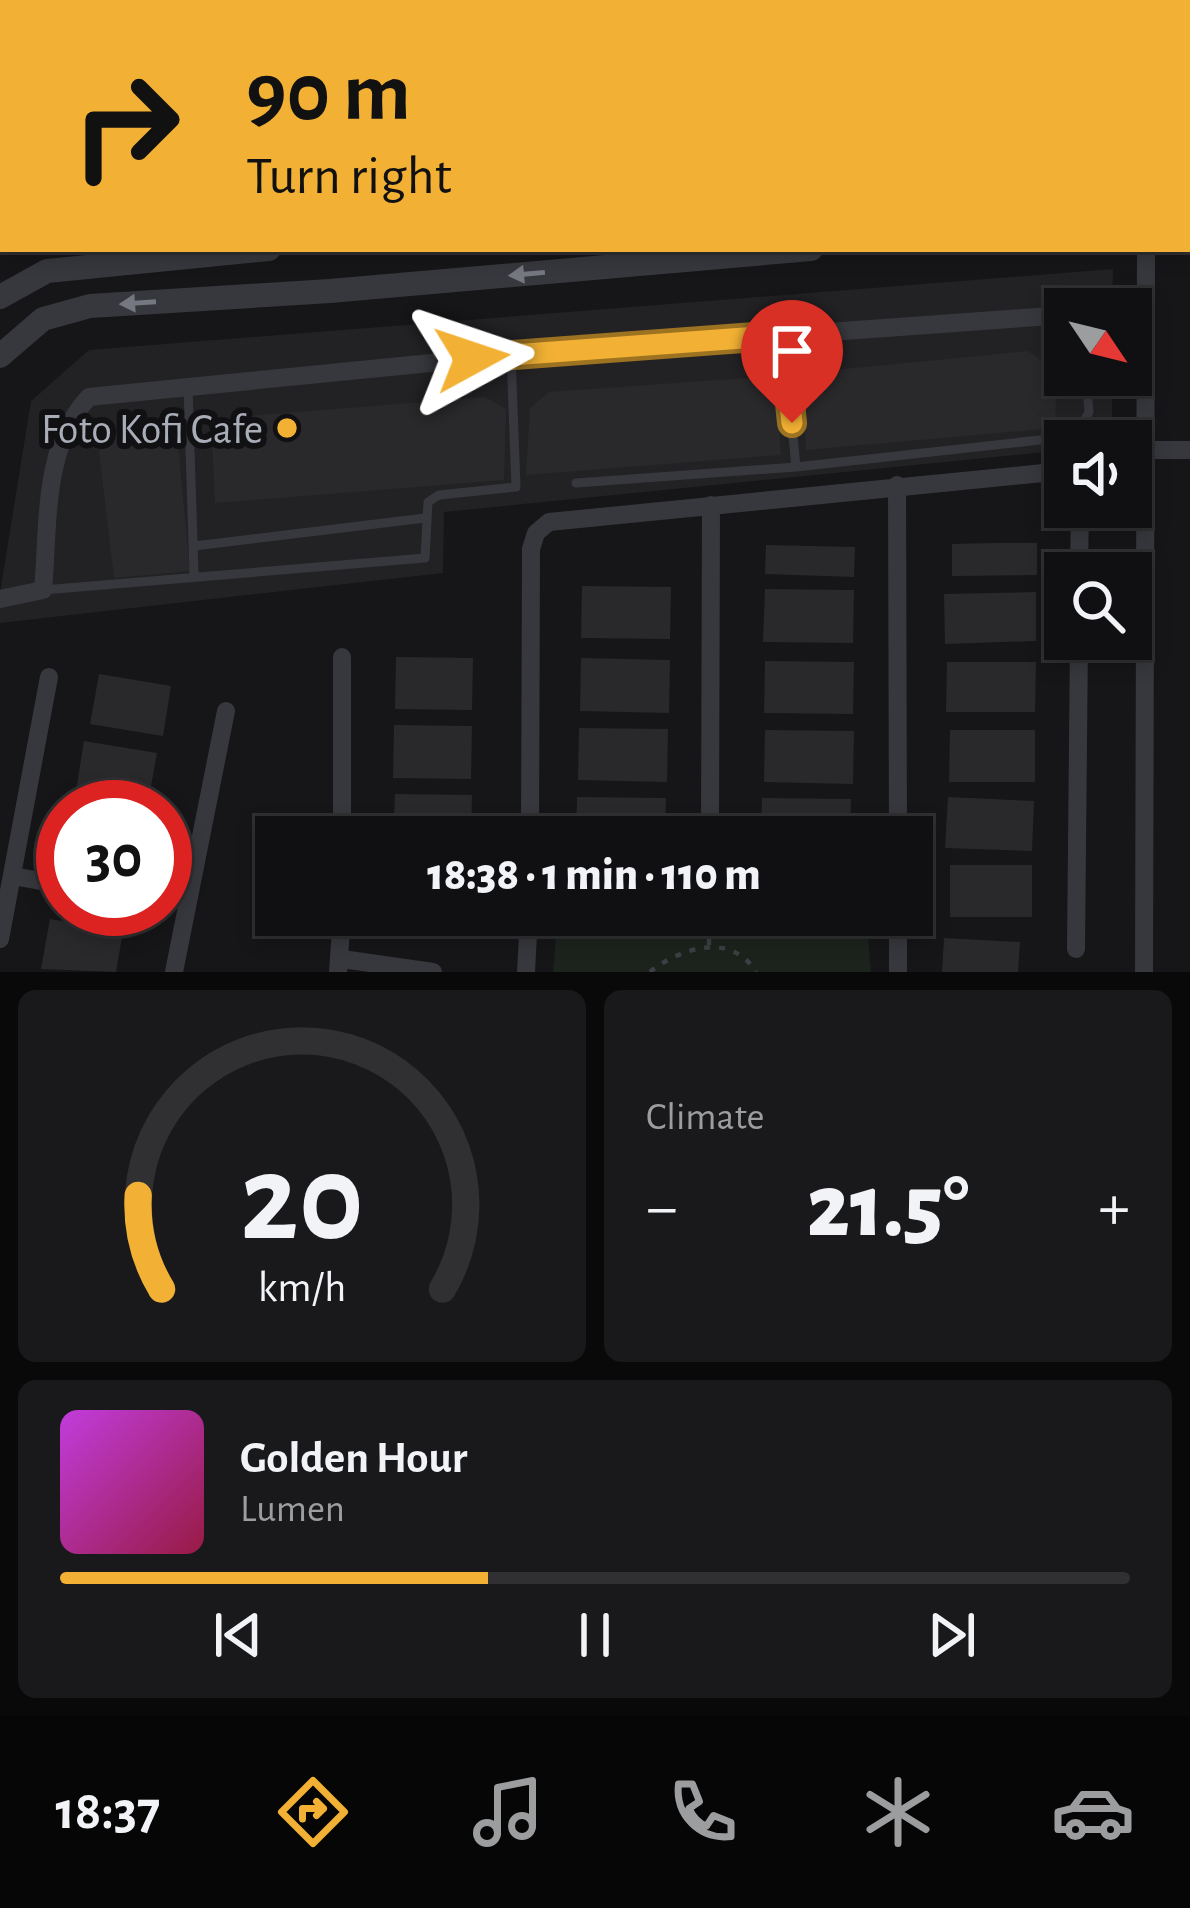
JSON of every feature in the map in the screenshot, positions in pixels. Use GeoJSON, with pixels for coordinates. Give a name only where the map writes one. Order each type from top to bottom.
{"type":"FeatureCollection","features":[{"type":"Feature","properties":{"kind":"street"},"geometry":{"type":"LineString","coordinates":[[0,297],[47,271],[239,252]]}},
{"type":"Feature","properties":{"kind":"street"},"geometry":{"type":"LineString","coordinates":[[0,356],[44,319],[90,306],[330,291],[777,252]]}},
{"type":"Feature","properties":{"kind":"street"},"geometry":{"type":"LineString","coordinates":[[1142,288],[1146,252]]}},
{"type":"Feature","properties":{"kind":"street"},"geometry":{"type":"LineString","coordinates":[[0,599],[43,590],[56,451],[67,420],[89,397],[511,355],[1044,317]]}},
{"type":"Feature","properties":{"kind":"street"},"geometry":{"type":"LineString","coordinates":[[1152,450],[1190,450]]}},
{"type":"Feature","properties":{"kind":"street"},"geometry":{"type":"LineString","coordinates":[[530,816],[531,549],[536,532],[549,522],[1044,473]]}},
{"type":"Feature","properties":{"kind":"street"},"geometry":{"type":"LineString","coordinates":[[897,485],[898,816]]}},
{"type":"Feature","properties":{"kind":"street"},"geometry":{"type":"LineString","coordinates":[[710,816],[711,505]]}},
{"type":"Feature","properties":{"kind":"street"},"geometry":{"type":"LineString","coordinates":[[1144,972],[1146,528]]}},
{"type":"Feature","properties":{"kind":"street"},"geometry":{"type":"LineString","coordinates":[[342,657],[342,816]]}},
{"type":"Feature","properties":{"kind":"street"},"geometry":{"type":"LineString","coordinates":[[1076,949],[1079,660]]}},
{"type":"Feature","properties":{"kind":"street"},"geometry":{"type":"LineString","coordinates":[[0,939],[49,677]]}},
{"type":"Feature","properties":{"kind":"street"},"geometry":{"type":"LineString","coordinates":[[192,877],[226,711]]}},
{"type":"Feature","properties":{"kind":"street"},"geometry":{"type":"LineString","coordinates":[[13,876],[36,880]]}},
{"type":"Feature","properties":{"kind":"street"},"geometry":{"type":"LineString","coordinates":[[174,972],[181,936]]}},
{"type":"Feature","properties":{"kind":"street"},"geometry":{"type":"LineString","coordinates":[[341,936],[340,966],[433,972]]}},
{"type":"Feature","properties":{"kind":"street"},"geometry":{"type":"LineString","coordinates":[[526,972],[529,936]]}},
{"type":"Feature","properties":{"kind":"street"},"geometry":{"type":"LineString","coordinates":[[898,936],[898,972]]}},
{"type":"Feature","properties":{"kind":"lane"},"geometry":{"type":"LineString","coordinates":[[783,335],[796,467]]}},
{"type":"Feature","properties":{"kind":"lane"},"geometry":{"type":"LineString","coordinates":[[43,590],[194,573],[425,558],[428,502],[439,495],[516,487],[511,355]]}},
{"type":"Feature","properties":{"kind":"lane"},"geometry":{"type":"LineString","coordinates":[[188,384],[194,573]]}},
{"type":"Feature","properties":{"kind":"lane"},"geometry":{"type":"LineString","coordinates":[[576,483],[796,467],[1076,436],[1089,412],[1088,396]]}},
{"type":"Feature","properties":{"kind":"lane"},"geometry":{"type":"LineString","coordinates":[[194,546],[425,518]]}},
{"type":"Feature","properties":{"kind":"path"},"geometry":{"type":"LineString","coordinates":[[709,936],[709,946]]}},
{"type":"Feature","properties":{"kind":"path"},"geometry":{"type":"LineString","coordinates":[[650,972],[671,955],[709,946],[752,964],[756,972]]}},
{"type":"Feature","properties":{"kind":"shaded area"},"geometry":{"type":"Polygon","coordinates":[[[1113,269],[1113,288],[1044,288],[1044,396],[1112,396],[1112,420],[1044,420],[1044,452],[444,512],[443,573],[0,623],[0,593],[31,401],[89,350],[1113,269]]]}},
{"type":"Feature","properties":{"kind":"shaded area"},"geometry":{"type":"Polygon","coordinates":[[[556,936],[868,936],[871,972],[553,972],[556,936]]]}},
{"type":"Feature","properties":{"kind":"building"},"geometry":{"type":"Polygon","coordinates":[[[1028,351],[1044,362],[1044,396],[1056,396],[1055,420],[1044,420],[1044,429],[806,450],[803,373],[1028,351]]]}},
{"type":"Feature","properties":{"kind":"building"},"geometry":{"type":"Polygon","coordinates":[[[776,376],[781,455],[526,475],[530,408],[549,392],[776,376]]]}},
{"type":"Feature","properties":{"kind":"building"},"geometry":{"type":"Polygon","coordinates":[[[485,397],[506,409],[504,480],[215,503],[211,419],[485,397]]]}},
{"type":"Feature","properties":{"kind":"building"},"geometry":{"type":"Polygon","coordinates":[[[176,423],[190,571],[114,578],[99,451],[125,425],[176,423]]]}},
{"type":"Feature","properties":{"kind":"building"},"geometry":{"type":"Polygon","coordinates":[[[1037,543],[1037,575],[952,576],[952,544],[1037,543]]]}},
{"type":"Feature","properties":{"kind":"building"},"geometry":{"type":"Polygon","coordinates":[[[766,545],[855,547],[854,577],[765,574],[766,545]]]}},
{"type":"Feature","properties":{"kind":"building"},"geometry":{"type":"Polygon","coordinates":[[[582,586],[671,587],[670,639],[581,638],[582,586]]]}},
{"type":"Feature","properties":{"kind":"building"},"geometry":{"type":"Polygon","coordinates":[[[765,589],[854,590],[853,643],[763,642],[765,589]]]}},
{"type":"Feature","properties":{"kind":"building"},"geometry":{"type":"Polygon","coordinates":[[[1036,592],[1036,641],[945,644],[944,594],[1036,592]]]}},
{"type":"Feature","properties":{"kind":"building"},"geometry":{"type":"Polygon","coordinates":[[[396,657],[473,658],[472,710],[395,709],[396,657]]]}},
{"type":"Feature","properties":{"kind":"building"},"geometry":{"type":"Polygon","coordinates":[[[581,658],[670,660],[669,713],[580,711],[581,658]]]}},
{"type":"Feature","properties":{"kind":"building"},"geometry":{"type":"Polygon","coordinates":[[[765,661],[854,662],[853,714],[764,713],[765,661]]]}},
{"type":"Feature","properties":{"kind":"building"},"geometry":{"type":"Polygon","coordinates":[[[947,662],[1036,662],[1035,712],[946,712],[947,662]]]}},
{"type":"Feature","properties":{"kind":"building"},"geometry":{"type":"Polygon","coordinates":[[[99,674],[171,686],[163,736],[90,724],[99,674]]]}},
{"type":"Feature","properties":{"kind":"building"},"geometry":{"type":"Polygon","coordinates":[[[394,725],[472,726],[471,779],[393,778],[394,725]]]}},
{"type":"Feature","properties":{"kind":"building"},"geometry":{"type":"Polygon","coordinates":[[[579,728],[668,729],[667,782],[578,780],[579,728]]]}},
{"type":"Feature","properties":{"kind":"building"},"geometry":{"type":"Polygon","coordinates":[[[765,730],[854,731],[853,784],[764,782],[765,730]]]}},
{"type":"Feature","properties":{"kind":"building"},"geometry":{"type":"Polygon","coordinates":[[[950,730],[1035,730],[1035,782],[949,782],[950,730]]]}},
{"type":"Feature","properties":{"kind":"building"},"geometry":{"type":"Polygon","coordinates":[[[84,741],[157,753],[152,780],[78,780],[84,741]]]}},
{"type":"Feature","properties":{"kind":"building"},"geometry":{"type":"Polygon","coordinates":[[[395,794],[472,795],[472,816],[394,816],[395,794]]]}},
{"type":"Feature","properties":{"kind":"building"},"geometry":{"type":"Polygon","coordinates":[[[577,797],[666,798],[666,816],[577,816],[577,797]]]}},
{"type":"Feature","properties":{"kind":"building"},"geometry":{"type":"Polygon","coordinates":[[[948,797],[1034,801],[1032,851],[945,848],[948,797]]]}},
{"type":"Feature","properties":{"kind":"building"},"geometry":{"type":"Polygon","coordinates":[[[762,798],[851,799],[851,816],[762,816],[762,798]]]}},
{"type":"Feature","properties":{"kind":"building"},"geometry":{"type":"Polygon","coordinates":[[[950,865],[1032,865],[1032,917],[950,917],[950,865]]]}},
{"type":"Feature","properties":{"kind":"building"},"geometry":{"type":"Polygon","coordinates":[[[47,936],[122,936],[116,972],[41,969],[47,936]]]}},
{"type":"Feature","properties":{"kind":"building"},"geometry":{"type":"Polygon","coordinates":[[[944,938],[1020,942],[1018,972],[942,972],[944,938]]]}},
{"type":"Feature","properties":{"kind":"place","name":"Foto Kofi Cafe"},"geometry":{"type":"Point","coordinates":[287,428]}},
{"type":"Feature","properties":{"kind":"route"},"geometry":{"type":"LineString","coordinates":[[472,358],[783,335],[792,423]]}}]}
